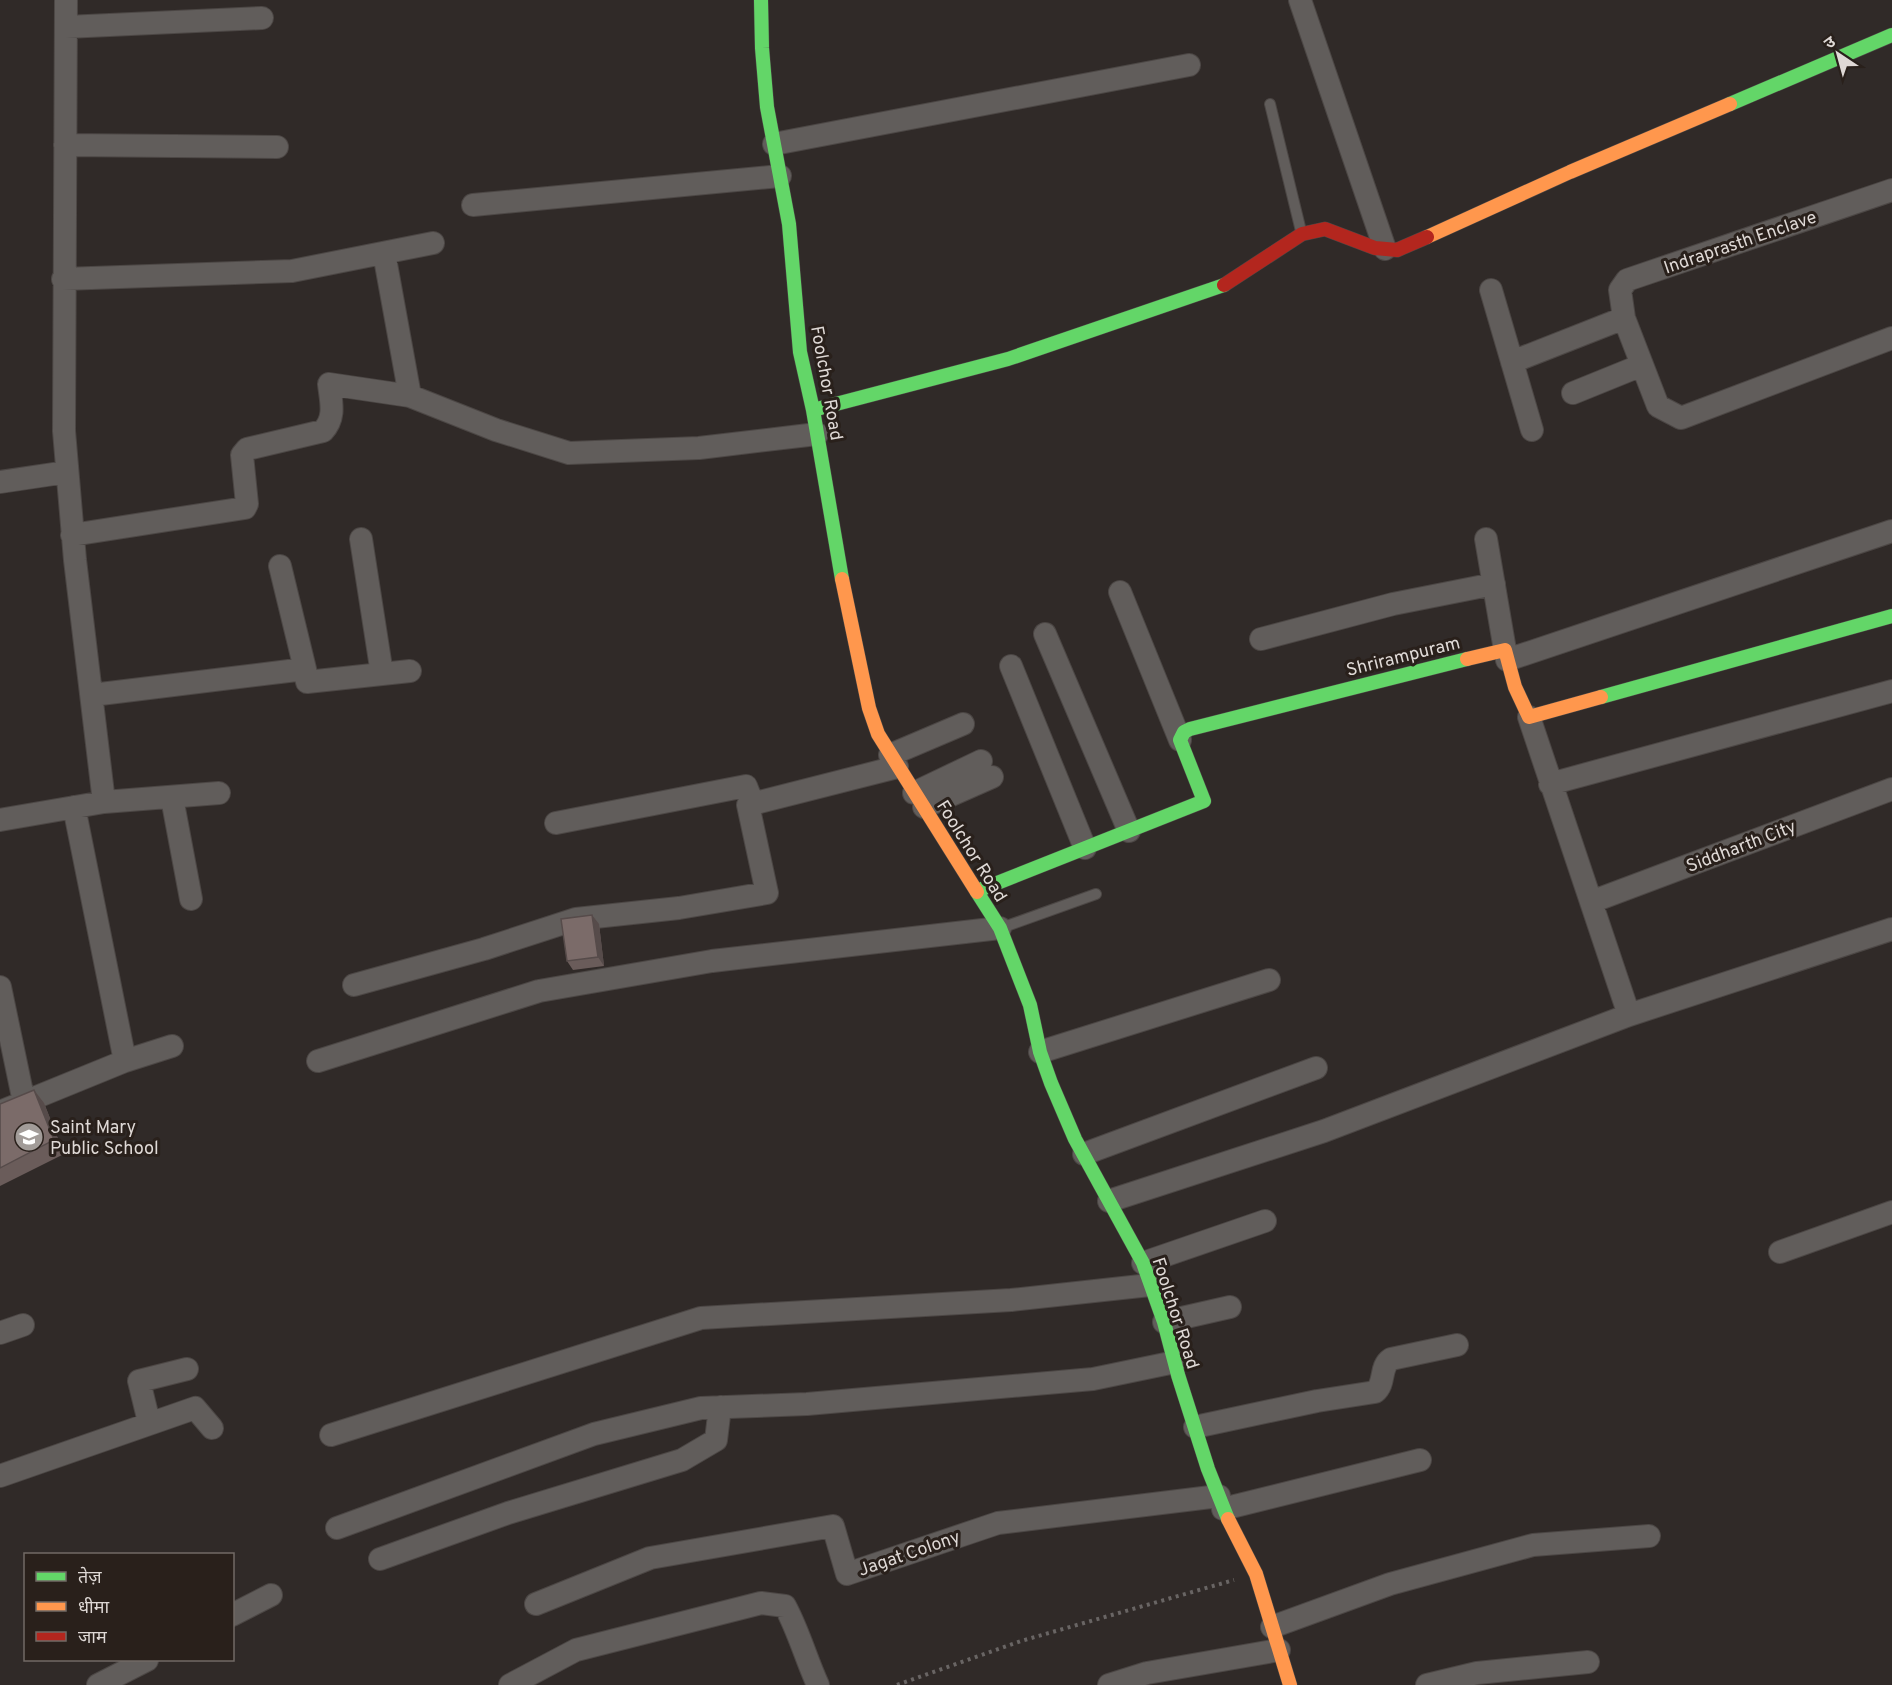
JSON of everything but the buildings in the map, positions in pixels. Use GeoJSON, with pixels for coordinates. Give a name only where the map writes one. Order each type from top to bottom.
{"type":"FeatureCollection","features":[{"type":"Feature","properties":{"kind":"street"},"geometry":{"type":"LineString","coordinates":[[66,0],[64,431],[72,535],[104,802]]}},
{"type":"Feature","properties":{"kind":"street","name":"Foolchor Road"},"geometry":{"type":"LineString","coordinates":[[761,0],[767,107],[789,225],[800,352],[813,410],[839,568],[869,708],[878,734],[894,761],[1000,928],[1030,1005],[1040,1052],[1075,1139],[1143,1263],[1221,1503],[1256,1574],[1290,1685]]}},
{"type":"Feature","properties":{"kind":"street"},"geometry":{"type":"LineString","coordinates":[[1300,0],[1384,249]]}},
{"type":"Feature","properties":{"kind":"street"},"geometry":{"type":"LineString","coordinates":[[66,27],[262,18]]}},
{"type":"Feature","properties":{"kind":"street"},"geometry":{"type":"LineString","coordinates":[[813,410],[1008,359],[1221,287],[1302,234],[1326,229],[1375,248],[1397,250],[1570,172],[1892,35]]}},
{"type":"Feature","properties":{"kind":"street"},"geometry":{"type":"LineString","coordinates":[[774,144],[1189,66]]}},
{"type":"Feature","properties":{"kind":"street"},"geometry":{"type":"LineString","coordinates":[[65,145],[277,147]]}},
{"type":"Feature","properties":{"kind":"street"},"geometry":{"type":"LineString","coordinates":[[473,205],[780,176]]}},
{"type":"Feature","properties":{"kind":"street","name":"Indraprasth Enclave"},"geometry":{"type":"LineString","coordinates":[[1892,190],[1627,280],[1620,290],[1624,318],[1658,406],[1681,418],[1892,338]]}},
{"type":"Feature","properties":{"kind":"street"},"geometry":{"type":"LineString","coordinates":[[63,279],[292,271],[433,243]]}},
{"type":"Feature","properties":{"kind":"street"},"geometry":{"type":"LineString","coordinates":[[384,253],[410,396]]}},
{"type":"Feature","properties":{"kind":"street"},"geometry":{"type":"LineString","coordinates":[[1491,290],[1532,430]]}},
{"type":"Feature","properties":{"kind":"street"},"geometry":{"type":"LineString","coordinates":[[1512,362],[1624,318]]}},
{"type":"Feature","properties":{"kind":"street"},"geometry":{"type":"LineString","coordinates":[[1573,393],[1642,364]]}},
{"type":"Feature","properties":{"kind":"street"},"geometry":{"type":"LineString","coordinates":[[72,535],[246,508],[242,455],[244,452],[247,449],[323,431],[330,423],[332,408],[329,384],[410,396],[496,430],[568,453],[699,448],[817,434]]}},
{"type":"Feature","properties":{"kind":"street"},"geometry":{"type":"LineString","coordinates":[[0,482],[67,472]]}},
{"type":"Feature","properties":{"kind":"street"},"geometry":{"type":"LineString","coordinates":[[1506,655],[1892,531]]}},
{"type":"Feature","properties":{"kind":"street"},"geometry":{"type":"LineString","coordinates":[[361,539],[382,674]]}},
{"type":"Feature","properties":{"kind":"street"},"geometry":{"type":"LineString","coordinates":[[1486,539],[1506,655],[1515,687],[1529,717],[1629,1014]]}},
{"type":"Feature","properties":{"kind":"street"},"geometry":{"type":"LineString","coordinates":[[280,567],[307,682],[410,671]]}},
{"type":"Feature","properties":{"kind":"street"},"geometry":{"type":"LineString","coordinates":[[1261,639],[1393,604],[1494,584]]}},
{"type":"Feature","properties":{"kind":"street"},"geometry":{"type":"LineString","coordinates":[[977,891],[1204,801],[1120,592]]}},
{"type":"Feature","properties":{"kind":"street"},"geometry":{"type":"LineString","coordinates":[[1529,717],[1892,616]]}},
{"type":"Feature","properties":{"kind":"street"},"geometry":{"type":"LineString","coordinates":[[1045,633],[1129,831]]}},
{"type":"Feature","properties":{"kind":"street","name":"Shrirampuram"},"geometry":{"type":"LineString","coordinates":[[1180,740],[1184,732],[1190,729],[1506,655]]}},
{"type":"Feature","properties":{"kind":"street"},"geometry":{"type":"LineString","coordinates":[[1011,666],[1085,848]]}},
{"type":"Feature","properties":{"kind":"street"},"geometry":{"type":"LineString","coordinates":[[92,695],[305,669]]}},
{"type":"Feature","properties":{"kind":"street"},"geometry":{"type":"LineString","coordinates":[[1550,784],[1892,691]]}},
{"type":"Feature","properties":{"kind":"street"},"geometry":{"type":"LineString","coordinates":[[354,985],[484,949],[576,919],[679,908],[767,892],[748,806],[894,761],[963,724]]}},
{"type":"Feature","properties":{"kind":"street"},"geometry":{"type":"LineString","coordinates":[[919,800],[987,769]]}},
{"type":"Feature","properties":{"kind":"street"},"geometry":{"type":"LineString","coordinates":[[556,823],[746,786],[753,804]]}},
{"type":"Feature","properties":{"kind":"street","name":"Siddharth City"},"geometry":{"type":"LineString","coordinates":[[1591,902],[1892,789]]}},
{"type":"Feature","properties":{"kind":"street"},"geometry":{"type":"LineString","coordinates":[[0,819],[104,802],[219,793]]}},
{"type":"Feature","properties":{"kind":"street"},"geometry":{"type":"LineString","coordinates":[[172,798],[192,899]]}},
{"type":"Feature","properties":{"kind":"street"},"geometry":{"type":"LineString","coordinates":[[74,807],[125,1061]]}},
{"type":"Feature","properties":{"kind":"street"},"geometry":{"type":"LineString","coordinates":[[318,1061],[539,992],[712,961],[1000,928]]}},
{"type":"Feature","properties":{"kind":"street"},"geometry":{"type":"LineString","coordinates":[[1109,1201],[1324,1131],[1629,1014],[1892,929]]}},
{"type":"Feature","properties":{"kind":"street"},"geometry":{"type":"LineString","coordinates":[[1040,1052],[1269,980]]}},
{"type":"Feature","properties":{"kind":"street"},"geometry":{"type":"LineString","coordinates":[[0,987],[24,1102]]}},
{"type":"Feature","properties":{"kind":"street"},"geometry":{"type":"LineString","coordinates":[[0,1112],[125,1061],[172,1046]]}},
{"type":"Feature","properties":{"kind":"street"},"geometry":{"type":"LineString","coordinates":[[1084,1154],[1316,1068]]}},
{"type":"Feature","properties":{"kind":"street"},"geometry":{"type":"LineString","coordinates":[[1780,1252],[1892,1212]]}},
{"type":"Feature","properties":{"kind":"street"},"geometry":{"type":"LineString","coordinates":[[1143,1263],[1265,1221]]}},
{"type":"Feature","properties":{"kind":"street"},"geometry":{"type":"LineString","coordinates":[[331,1435],[701,1318],[1011,1300],[1150,1285]]}},
{"type":"Feature","properties":{"kind":"street"},"geometry":{"type":"LineString","coordinates":[[1164,1322],[1230,1307]]}},
{"type":"Feature","properties":{"kind":"street"},"geometry":{"type":"LineString","coordinates":[[0,1333],[23,1325]]}},
{"type":"Feature","properties":{"kind":"street"},"geometry":{"type":"LineString","coordinates":[[1195,1427],[1317,1401],[1375,1392],[1380,1388],[1385,1364],[1391,1359],[1457,1345]]}},
{"type":"Feature","properties":{"kind":"street"},"geometry":{"type":"LineString","coordinates":[[337,1528],[594,1434],[701,1408],[807,1404],[1093,1379],[1175,1362]]}},
{"type":"Feature","properties":{"kind":"street"},"geometry":{"type":"LineString","coordinates":[[149,1422],[139,1382],[187,1370]]}},
{"type":"Feature","properties":{"kind":"street"},"geometry":{"type":"LineString","coordinates":[[380,1559],[508,1513],[682,1460],[716,1440],[720,1407]]}},
{"type":"Feature","properties":{"kind":"street"},"geometry":{"type":"LineString","coordinates":[[0,1476],[149,1422],[195,1408],[212,1428]]}},
{"type":"Feature","properties":{"kind":"street"},"geometry":{"type":"LineString","coordinates":[[1221,1503],[1419,1460]]}},
{"type":"Feature","properties":{"kind":"street","name":"Jagat Colony"},"geometry":{"type":"LineString","coordinates":[[536,1604],[650,1558],[833,1526],[847,1574],[998,1523],[1221,1503]]}},
{"type":"Feature","properties":{"kind":"street"},"geometry":{"type":"LineString","coordinates":[[1272,1627],[1390,1584],[1533,1545],[1649,1536]]}},
{"type":"Feature","properties":{"kind":"street"},"geometry":{"type":"LineString","coordinates":[[234,1614],[271,1595]]}},
{"type":"Feature","properties":{"kind":"street"},"geometry":{"type":"LineString","coordinates":[[510,1685],[576,1650],[761,1603],[785,1606],[798,1630],[806,1659],[818,1685]]}},
{"type":"Feature","properties":{"kind":"street"},"geometry":{"type":"LineString","coordinates":[[1109,1685],[1147,1672],[1279,1650]]}},
{"type":"Feature","properties":{"kind":"street"},"geometry":{"type":"LineString","coordinates":[[98,1685],[143,1661]]}},
{"type":"Feature","properties":{"kind":"street"},"geometry":{"type":"LineString","coordinates":[[1427,1685],[1477,1673],[1588,1662]]}},
{"type":"Feature","properties":{"kind":"lane"},"geometry":{"type":"LineString","coordinates":[[1270,104],[1302,234]]}},
{"type":"Feature","properties":{"kind":"lane"},"geometry":{"type":"LineString","coordinates":[[1000,928],[1096,894]]}},
{"type":"Feature","properties":{"kind":"path"},"geometry":{"type":"LineString","coordinates":[[897,1685],[1021,1641],[1256,1574]]}},
{"type":"Feature","properties":{"kind":"traffic: fast"},"geometry":{"type":"LineString","coordinates":[[761,0],[767,107],[789,224],[800,352],[813,410],[842,579]]}},
{"type":"Feature","properties":{"kind":"traffic: fast"},"geometry":{"type":"LineString","coordinates":[[1730,104],[1892,35]]}},
{"type":"Feature","properties":{"kind":"traffic: fast"},"geometry":{"type":"LineString","coordinates":[[813,410],[1008,359],[1224,285]]}},
{"type":"Feature","properties":{"kind":"traffic: fast"},"geometry":{"type":"LineString","coordinates":[[1601,697],[1892,616]]}},
{"type":"Feature","properties":{"kind":"traffic: fast"},"geometry":{"type":"LineString","coordinates":[[977,891],[1204,801],[1180,740],[1184,732],[1190,729],[1467,659]]}},
{"type":"Feature","properties":{"kind":"traffic: fast"},"geometry":{"type":"LineString","coordinates":[[977,892],[1000,928],[1030,1005],[1040,1052],[1051,1083],[1075,1139],[1143,1263],[1164,1322],[1208,1469],[1228,1519]]}},
{"type":"Feature","properties":{"kind":"traffic: slow"},"geometry":{"type":"LineString","coordinates":[[1427,237],[1570,172],[1730,104]]}},
{"type":"Feature","properties":{"kind":"traffic: slow"},"geometry":{"type":"LineString","coordinates":[[842,579],[869,708],[878,734],[977,892]]}},
{"type":"Feature","properties":{"kind":"traffic: slow"},"geometry":{"type":"LineString","coordinates":[[1467,659],[1505,650],[1515,687],[1529,717],[1601,697]]}},
{"type":"Feature","properties":{"kind":"traffic: slow"},"geometry":{"type":"LineString","coordinates":[[1228,1519],[1256,1574],[1290,1685]]}},
{"type":"Feature","properties":{"kind":"traffic: jam"},"geometry":{"type":"LineString","coordinates":[[1224,285],[1302,234],[1325,229],[1375,248],[1397,250],[1427,237]]}},
{"type":"Feature","properties":{"kind":"place","name":"Saint Mary Public School"},"geometry":{"type":"Point","coordinates":[29,1137]}}]}
